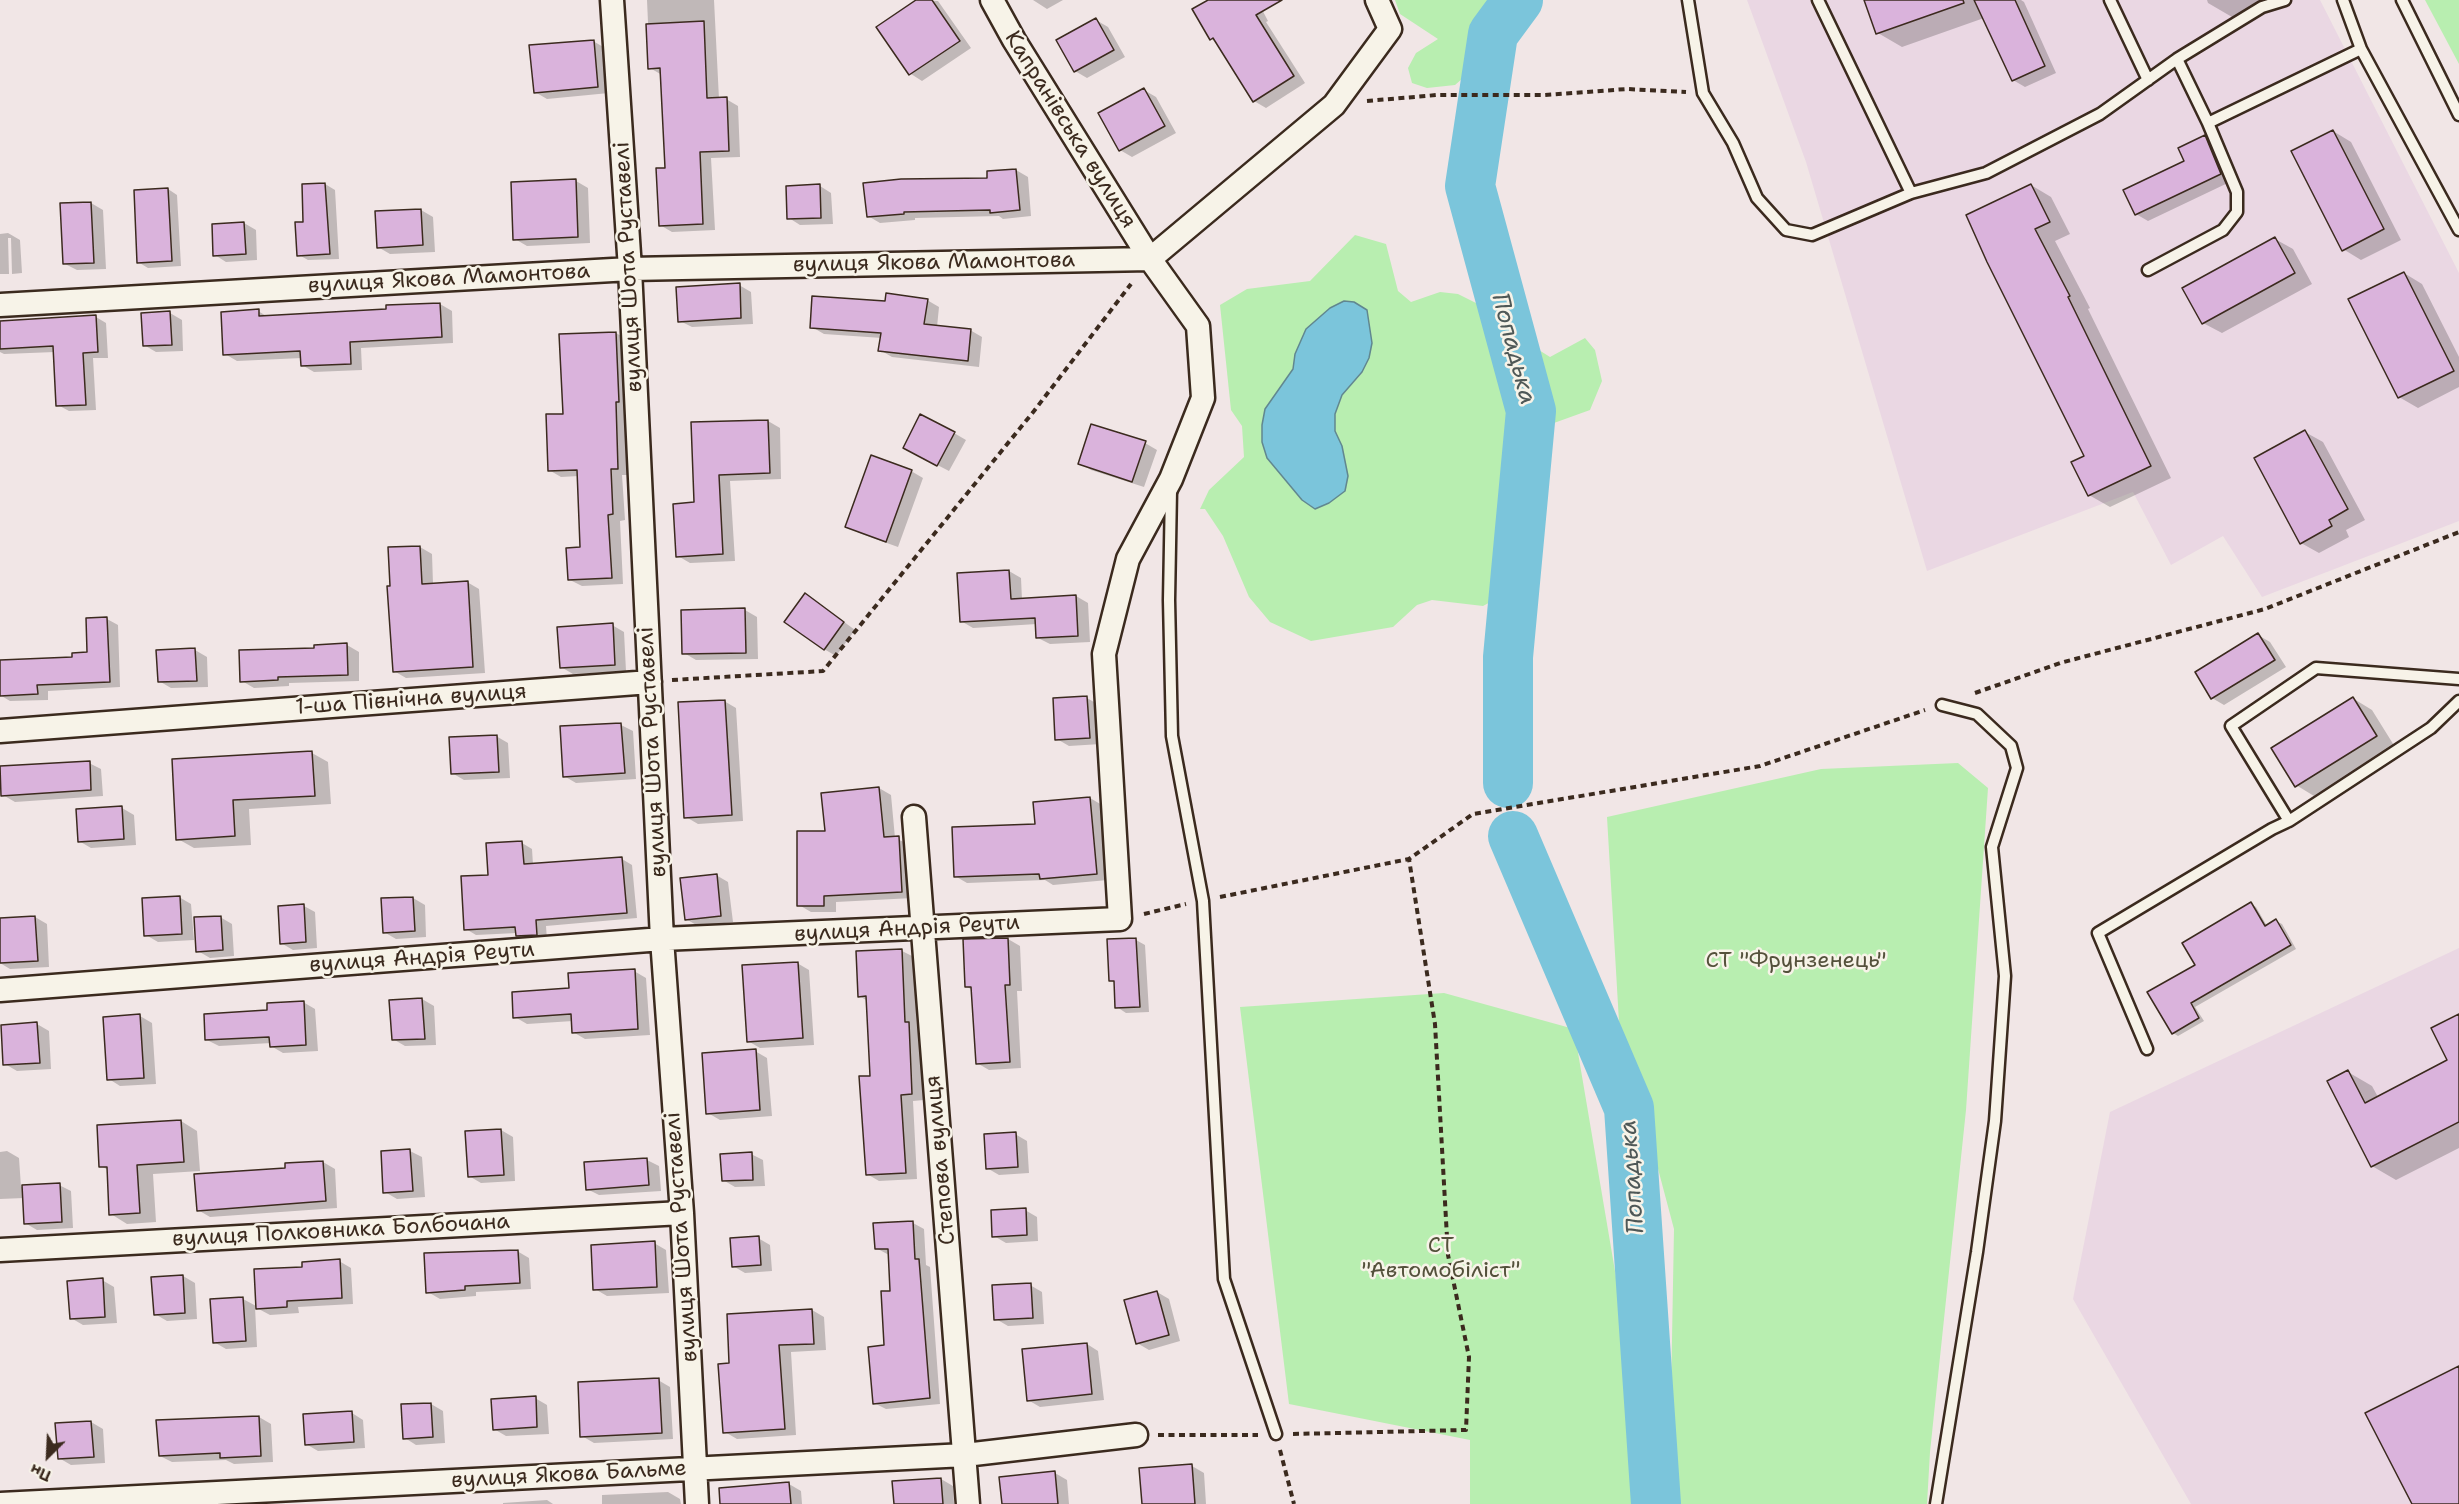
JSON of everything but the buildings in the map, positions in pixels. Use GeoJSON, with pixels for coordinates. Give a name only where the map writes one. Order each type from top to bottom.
{"type":"FeatureCollection","features":[{"type":"Feature","properties":{"kind":"street","name":"вулиця Шота Руставелі"},"geometry":{"type":"LineString","coordinates":[[612,0],[630,269],[662,939],[682,1212],[697,1504]]}},
{"type":"Feature","properties":{"kind":"street","name":"Капранівська вулиця"},"geometry":{"type":"LineString","coordinates":[[992,0],[1014,40],[1150,259]]}},
{"type":"Feature","properties":{"kind":"street"},"geometry":{"type":"LineString","coordinates":[[1120,919],[1104,654],[1128,559],[1171,479],[1203,398],[1198,326],[1150,259],[1334,105],[1390,29],[1377,0]]}},
{"type":"Feature","properties":{"kind":"street","name":"вулиця Якова Мамонтова"},"geometry":{"type":"LineString","coordinates":[[0,305],[630,269],[1150,259]]}},
{"type":"Feature","properties":{"kind":"street","name":"1-ша Північна вулиця"},"geometry":{"type":"LineString","coordinates":[[0,731],[650,682]]}},
{"type":"Feature","properties":{"kind":"street","name":"Степова вулиця"},"geometry":{"type":"LineString","coordinates":[[914,816],[968,1504]]}},
{"type":"Feature","properties":{"kind":"street","name":"вулиця Андрія Реути"},"geometry":{"type":"LineString","coordinates":[[0,990],[662,939],[1120,919]]}},
{"type":"Feature","properties":{"kind":"street","name":"вулиця Полковника Болбочана"},"geometry":{"type":"LineString","coordinates":[[0,1250],[682,1212]]}},
{"type":"Feature","properties":{"kind":"street","name":"вулиця Якова Бальме"},"geometry":{"type":"LineString","coordinates":[[0,1504],[965,1455],[1136,1435]]}},
{"type":"Feature","properties":{"kind":"lane"},"geometry":{"type":"LineString","coordinates":[[1688,0],[1703,93],[1733,143],[1757,198],[1786,230],[1812,235],[1911,193],[1986,173],[2100,114],[2177,59],[2262,7],[2285,0]]}},
{"type":"Feature","properties":{"kind":"lane"},"geometry":{"type":"LineString","coordinates":[[1818,0],[1911,193]]}},
{"type":"Feature","properties":{"kind":"lane"},"geometry":{"type":"LineString","coordinates":[[2110,0],[2148,80]]}},
{"type":"Feature","properties":{"kind":"lane"},"geometry":{"type":"LineString","coordinates":[[2343,0],[2361,49],[2459,230]]}},
{"type":"Feature","properties":{"kind":"lane"},"geometry":{"type":"LineString","coordinates":[[2402,0],[2459,115]]}},
{"type":"Feature","properties":{"kind":"lane"},"geometry":{"type":"LineString","coordinates":[[2208,123],[2361,49]]}},
{"type":"Feature","properties":{"kind":"lane"},"geometry":{"type":"LineString","coordinates":[[2148,270],[2223,230],[2237,212],[2236,192],[2208,123],[2177,59]]}},
{"type":"Feature","properties":{"kind":"lane"},"geometry":{"type":"LineString","coordinates":[[1171,479],[1169,600],[1172,735],[1203,901],[1224,1280],[1276,1434]]}},
{"type":"Feature","properties":{"kind":"lane"},"geometry":{"type":"LineString","coordinates":[[2289,821],[2231,726],[2316,668],[2459,679]]}},
{"type":"Feature","properties":{"kind":"lane"},"geometry":{"type":"LineString","coordinates":[[2147,1049],[2098,933],[2289,821],[2431,728],[2459,701]]}},
{"type":"Feature","properties":{"kind":"lane"},"geometry":{"type":"LineString","coordinates":[[1936,1504],[1977,1252],[1995,1121],[2005,976],[1992,847],[2017,768],[2011,746],[1977,714],[1942,705]]}},
{"type":"Feature","properties":{"kind":"path"},"geometry":{"type":"LineString","coordinates":[[1334,105],[1437,95],[1545,95],[1627,89],[1703,93]]}},
{"type":"Feature","properties":{"kind":"path"},"geometry":{"type":"LineString","coordinates":[[650,682],[823,671],[1034,411],[1150,259]]}},
{"type":"Feature","properties":{"kind":"path"},"geometry":{"type":"LineString","coordinates":[[1120,919],[1409,859],[1473,814],[1761,766],[2060,663],[2265,609],[2459,532]]}},
{"type":"Feature","properties":{"kind":"path"},"geometry":{"type":"LineString","coordinates":[[1136,1435],[1466,1430],[1468,1357],[1448,1255],[1435,1024],[1409,859]]}},
{"type":"Feature","properties":{"kind":"path"},"geometry":{"type":"LineString","coordinates":[[1276,1434],[1294,1504]]}},
{"type":"Feature","properties":{"kind":"shaded area"},"geometry":{"type":"Polygon","coordinates":[[[1747,0],[2320,0],[2459,273],[2459,521],[2262,597],[2223,536],[2171,565],[2133,492],[1927,571],[1806,162],[1747,0]]]}},
{"type":"Feature","properties":{"kind":"shaded area"},"geometry":{"type":"Polygon","coordinates":[[[2459,948],[2459,1504],[2191,1504],[2073,1299],[2110,1112],[2459,948]]]}},
{"type":"Feature","properties":{"kind":"green space"},"geometry":{"type":"Polygon","coordinates":[[[1395,0],[1521,0],[1526,2],[1502,44],[1455,85],[1427,88],[1412,83],[1408,68],[1416,53],[1438,39],[1400,14],[1395,0]]]}},
{"type":"Feature","properties":{"kind":"green space"},"geometry":{"type":"Polygon","coordinates":[[[2425,0],[2459,0],[2459,64],[2425,0]]]}},
{"type":"Feature","properties":{"kind":"green space"},"geometry":{"type":"Polygon","coordinates":[[[1355,235],[1386,244],[1398,291],[1411,302],[1440,292],[1458,294],[1486,308],[1507,330],[1550,357],[1585,338],[1595,350],[1602,381],[1590,410],[1529,432],[1516,442],[1510,456],[1509,473],[1526,534],[1526,583],[1483,606],[1432,600],[1417,605],[1393,627],[1311,641],[1270,622],[1249,597],[1223,536],[1205,509],[1200,509],[1209,490],[1244,457],[1242,426],[1231,410],[1220,305],[1247,289],[1310,281],[1355,235]],[[1293,369],[1265,409],[1267,458],[1302,500],[1315,509],[1342,446],[1335,431],[1335,414],[1342,395],[1362,373],[1293,369]]]}},
{"type":"Feature","properties":{"kind":"green space","name":"СТ \"Фрунзенець\""},"geometry":{"type":"Polygon","coordinates":[[[1958,763],[1988,788],[1966,1110],[1930,1452],[1927,1504],[1669,1504],[1674,1229],[1619,1022],[1607,817],[1821,769],[1958,763]]]}},
{"type":"Feature","properties":{"kind":"green space","name":"СТ \"Автомобіліст\""},"geometry":{"type":"Polygon","coordinates":[[[1444,993],[1574,1029],[1638,1407],[1631,1504],[1470,1504],[1470,1440],[1289,1404],[1240,1007],[1444,993]]]}},
{"type":"Feature","properties":{"kind":"water"},"geometry":{"type":"Polygon","coordinates":[[[1344,301],[1354,302],[1367,310],[1372,343],[1369,358],[1362,372],[1342,395],[1335,414],[1335,431],[1342,446],[1348,476],[1345,491],[1329,503],[1315,509],[1302,500],[1267,458],[1262,442],[1262,425],[1265,409],[1293,369],[1295,354],[1306,329],[1330,308],[1344,301]]]}},
{"type":"Feature","properties":{"kind":"waterway","name":"Попадька"},"geometry":{"type":"LineString","coordinates":[[1508,783],[1508,657],[1531,411],[1470,186],[1493,34],[1518,0]]}},
{"type":"Feature","properties":{"kind":"waterway","name":"Попадька"},"geometry":{"type":"LineString","coordinates":[[1513,836],[1629,1108],[1656,1504]]}}]}
